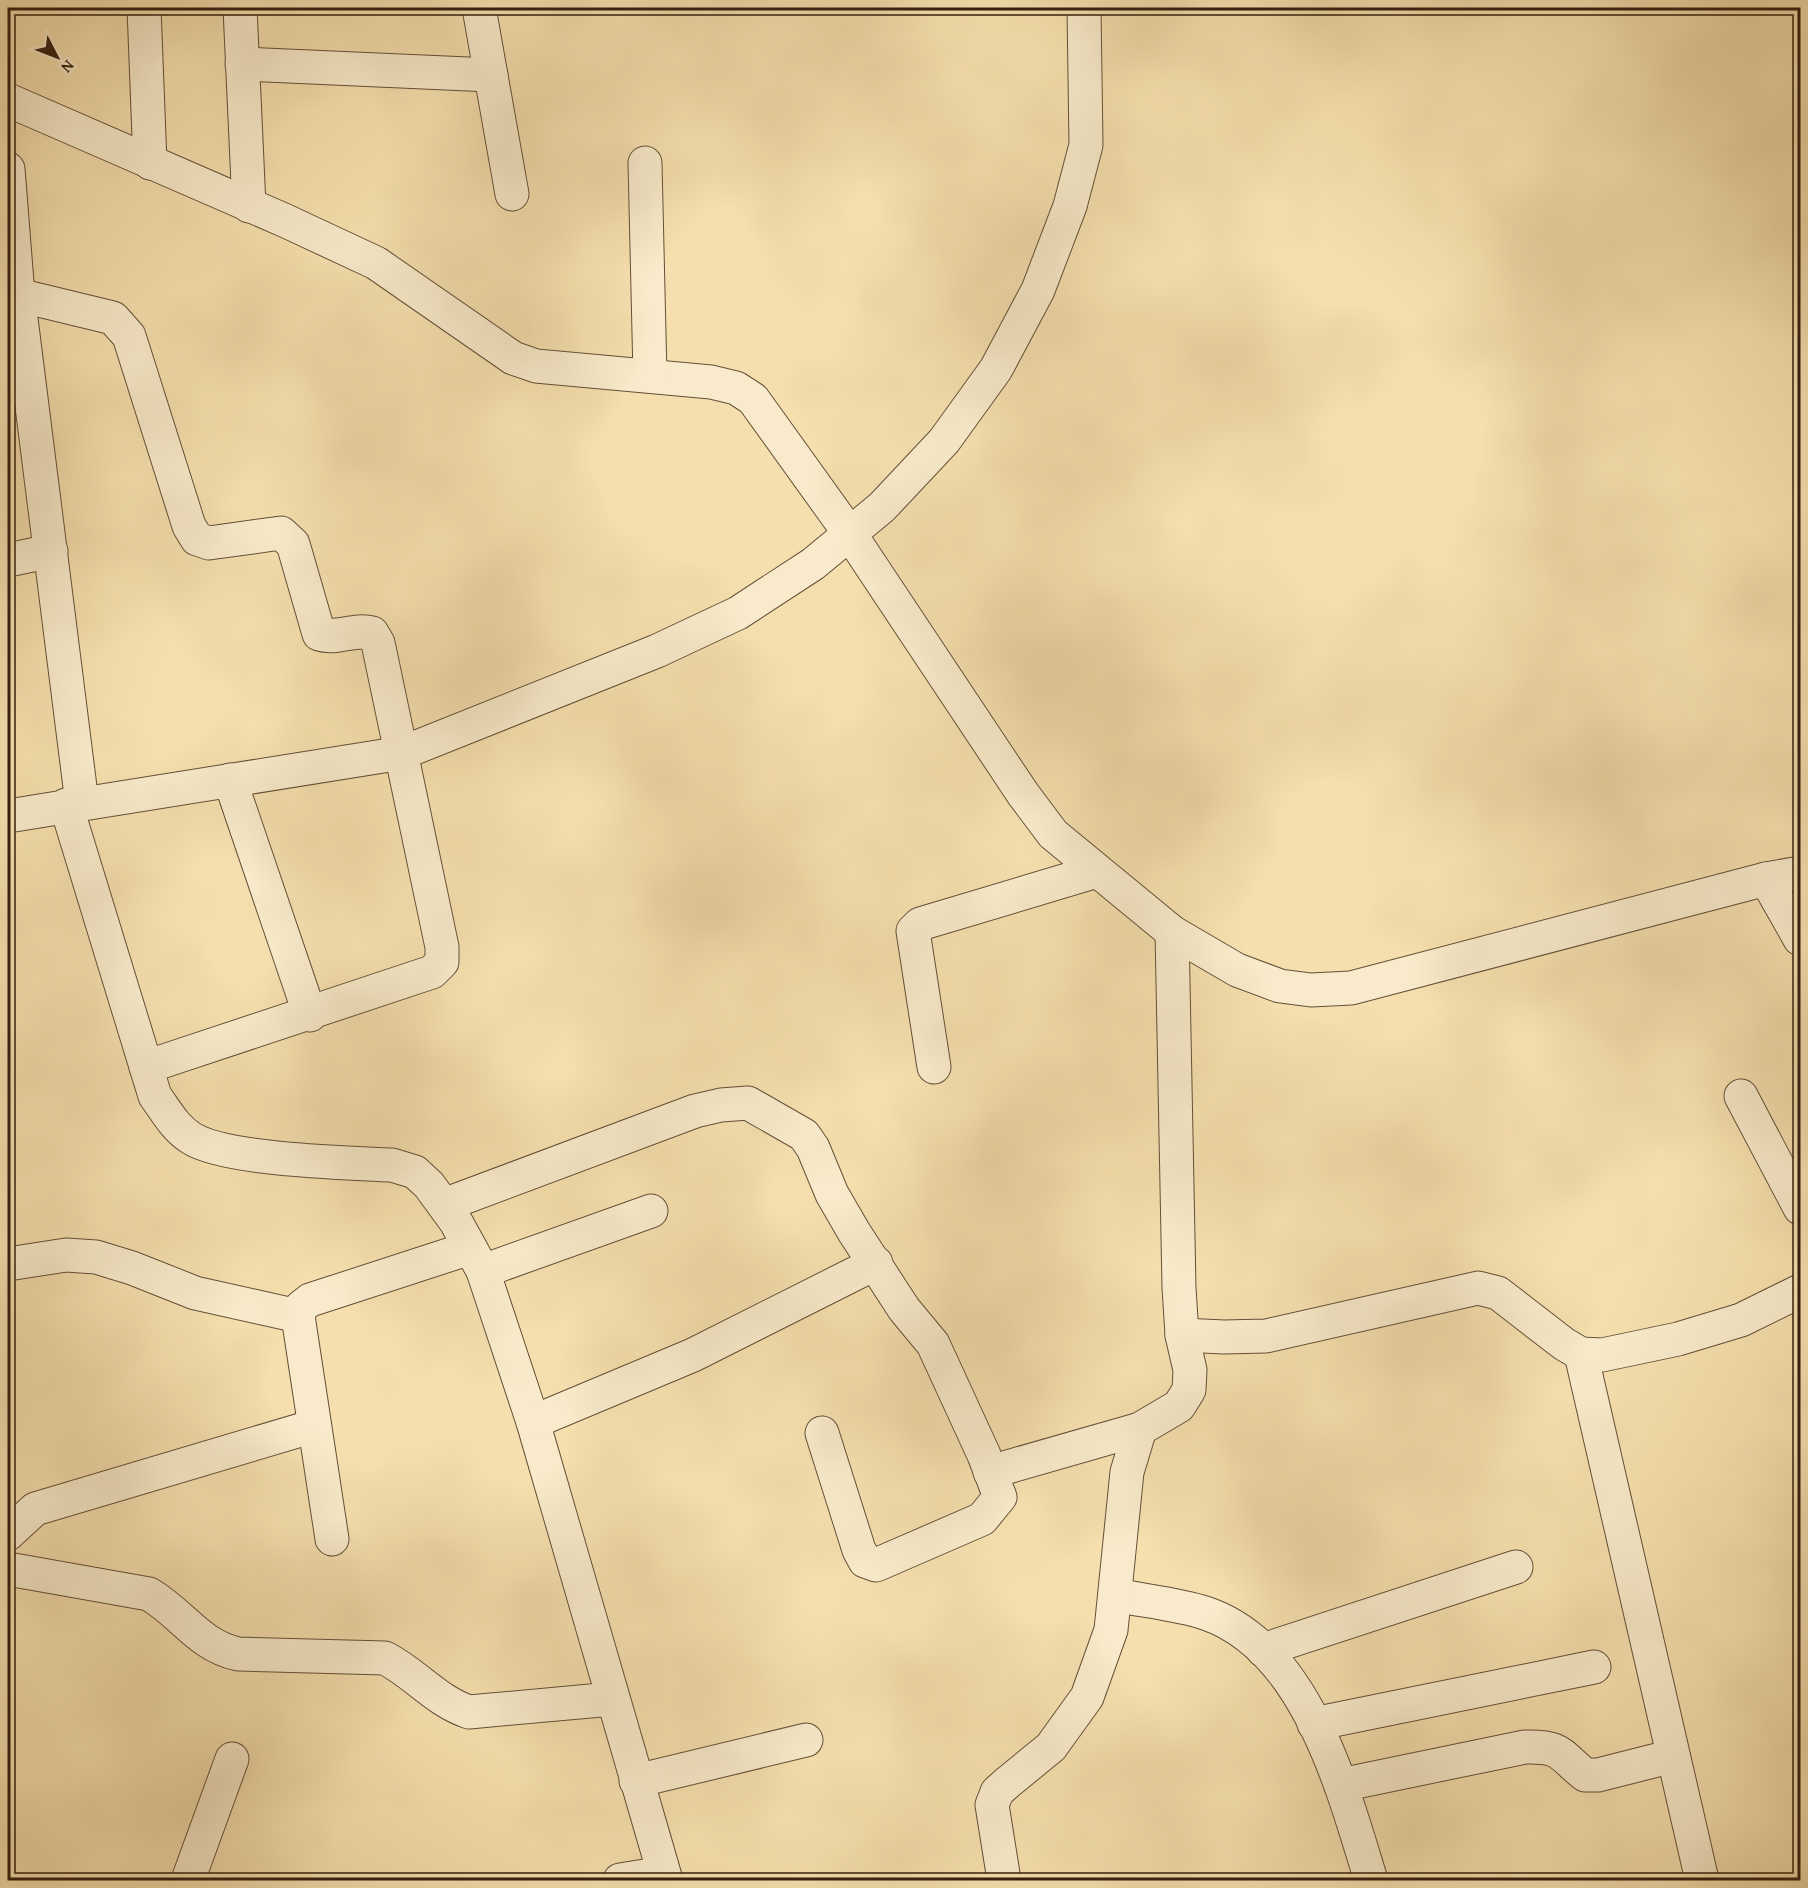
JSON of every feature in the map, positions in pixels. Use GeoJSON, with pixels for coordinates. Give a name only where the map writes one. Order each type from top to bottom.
{"type":"FeatureCollection","features":[{"type":"Feature","properties":{"kind":"street"},"geometry":{"type":"LineString","coordinates":[[144,8],[150,163]]}},
{"type":"Feature","properties":{"kind":"street"},"geometry":{"type":"LineString","coordinates":[[240,8],[249,206]]}},
{"type":"Feature","properties":{"kind":"street"},"geometry":{"type":"LineString","coordinates":[[479,8],[512,194]]}},
{"type":"Feature","properties":{"kind":"street"},"geometry":{"type":"LineString","coordinates":[[8,816],[402,753],[657,651],[738,613],[813,564],[882,507],[944,441],[996,369],[1038,290],[1070,206],[1086,145],[1084,8]]}},
{"type":"Feature","properties":{"kind":"street"},"geometry":{"type":"LineString","coordinates":[[242,64],[491,75]]}},
{"type":"Feature","properties":{"kind":"street"},"geometry":{"type":"LineString","coordinates":[[8,100],[376,263],[513,358],[536,366],[711,382],[736,388],[753,399],[850,534],[1023,794],[1053,834],[1172,932],[1237,970],[1280,986],[1311,990],[1351,988],[1766,879],[1800,873]]}},
{"type":"Feature","properties":{"kind":"street"},"geometry":{"type":"LineString","coordinates":[[645,163],[650,376]]}},
{"type":"Feature","properties":{"kind":"street"},"geometry":{"type":"LineString","coordinates":[[8,169],[18,295],[51,550],[74,804],[155,1096],[174,1124],[191,1138],[219,1150],[392,1165],[415,1172],[444,1204],[476,1260],[533,1422],[664,1877],[620,1881]]}},
{"type":"Feature","properties":{"kind":"street"},"geometry":{"type":"LineString","coordinates":[[18,295],[113,318],[129,336],[189,526],[197,539],[208,543],[281,533],[293,544],[319,634],[331,638],[360,630],[372,633],[378,643],[442,947],[442,962],[432,972],[310,1015],[146,1067]]}},
{"type":"Feature","properties":{"kind":"street"},"geometry":{"type":"LineString","coordinates":[[8,561],[51,550]]}},
{"type":"Feature","properties":{"kind":"street"},"geometry":{"type":"LineString","coordinates":[[230,780],[310,1015]]}},
{"type":"Feature","properties":{"kind":"street"},"geometry":{"type":"LineString","coordinates":[[934,1067],[913,931],[920,924],[1097,871]]}},
{"type":"Feature","properties":{"kind":"street"},"geometry":{"type":"LineString","coordinates":[[1766,879],[1800,939]]}},
{"type":"Feature","properties":{"kind":"street"},"geometry":{"type":"LineString","coordinates":[[990,1472],[1140,1430],[1179,1406],[1190,1390],[1190,1370],[1182,1335],[1179,1288],[1172,932]]}},
{"type":"Feature","properties":{"kind":"street"},"geometry":{"type":"LineString","coordinates":[[1741,1096],[1800,1209]]}},
{"type":"Feature","properties":{"kind":"street"},"geometry":{"type":"LineString","coordinates":[[444,1204],[695,1111],[721,1105],[748,1103],[804,1135],[813,1148],[832,1194],[904,1310],[933,1344],[1000,1497],[982,1519],[876,1565],[866,1561],[859,1550],[822,1433]]}},
{"type":"Feature","properties":{"kind":"street"},"geometry":{"type":"LineString","coordinates":[[332,1539],[298,1316],[301,1307],[310,1300],[476,1260],[651,1211]]}},
{"type":"Feature","properties":{"kind":"street"},"geometry":{"type":"LineString","coordinates":[[8,1264],[66,1255],[96,1257],[195,1293],[298,1316]]}},
{"type":"Feature","properties":{"kind":"street"},"geometry":{"type":"LineString","coordinates":[[533,1422],[693,1355],[876,1263]]}},
{"type":"Feature","properties":{"kind":"street"},"geometry":{"type":"LineString","coordinates":[[1182,1335],[1224,1338],[1266,1336],[1478,1288],[1498,1293],[1564,1344],[1581,1354],[1602,1356],[1688,1336],[1741,1320],[1800,1291]]}},
{"type":"Feature","properties":{"kind":"street"},"geometry":{"type":"LineString","coordinates":[[1581,1354],[1702,1881]]}},
{"type":"Feature","properties":{"kind":"street"},"geometry":{"type":"LineString","coordinates":[[8,1534],[35,1509],[314,1426]]}},
{"type":"Feature","properties":{"kind":"street"},"geometry":{"type":"LineString","coordinates":[[1004,1881],[993,1826],[992,1805],[1007,1783],[1051,1747],[1087,1697],[1111,1630],[1127,1472],[1140,1430]]}},
{"type":"Feature","properties":{"kind":"street"},"geometry":{"type":"LineString","coordinates":[[1263,1650],[1516,1567]]}},
{"type":"Feature","properties":{"kind":"street"},"geometry":{"type":"LineString","coordinates":[[8,1569],[149,1594],[169,1605],[199,1636],[218,1650],[385,1658],[403,1667],[450,1706],[469,1712],[612,1699]]}},
{"type":"Feature","properties":{"kind":"street"},"geometry":{"type":"LineString","coordinates":[[1115,1595],[1205,1613],[1235,1629],[1263,1650],[1288,1680],[1314,1724],[1341,1785],[1368,1880]]}},
{"type":"Feature","properties":{"kind":"street"},"geometry":{"type":"LineString","coordinates":[[1314,1724],[1594,1667]]}},
{"type":"Feature","properties":{"kind":"street"},"geometry":{"type":"LineString","coordinates":[[636,1781],[806,1740]]}},
{"type":"Feature","properties":{"kind":"street"},"geometry":{"type":"LineString","coordinates":[[1341,1785],[1525,1747],[1547,1746],[1564,1753],[1586,1775],[1598,1775],[1673,1756]]}},
{"type":"Feature","properties":{"kind":"street"},"geometry":{"type":"LineString","coordinates":[[188,1881],[232,1759]]}}]}
